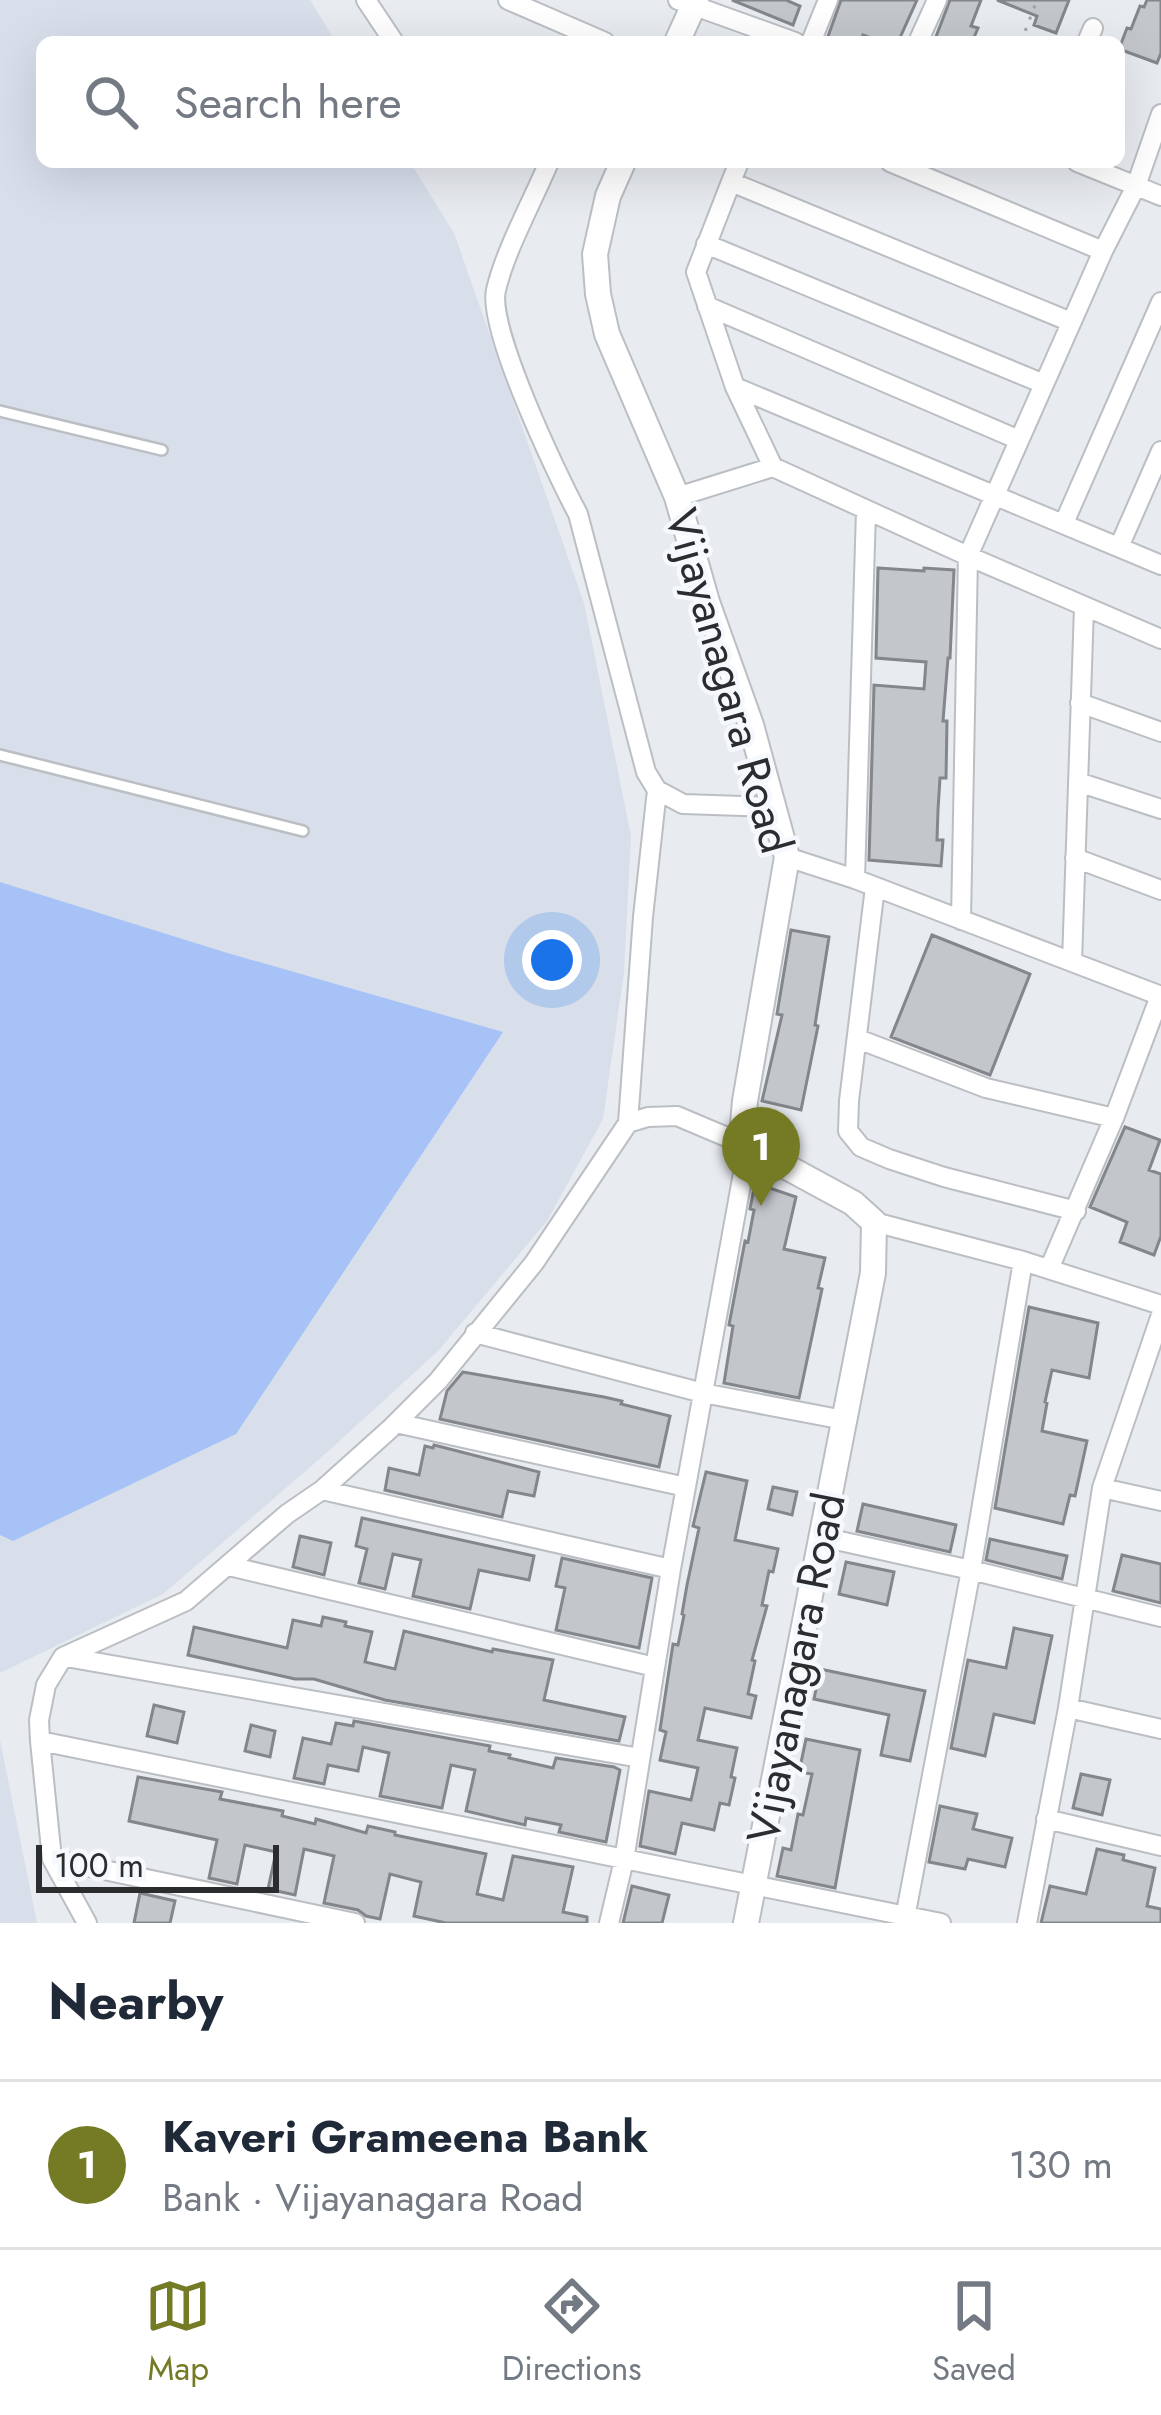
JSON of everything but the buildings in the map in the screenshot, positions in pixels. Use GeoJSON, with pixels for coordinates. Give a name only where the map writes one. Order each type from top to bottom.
{"type":"FeatureCollection","features":[{"type":"Feature","properties":{"kind":"street"},"geometry":{"type":"LineString","coordinates":[[366,0],[390,36]]}},
{"type":"Feature","properties":{"kind":"street"},"geometry":{"type":"LineString","coordinates":[[508,0],[588,36]]}},
{"type":"Feature","properties":{"kind":"street"},"geometry":{"type":"LineString","coordinates":[[813,36],[828,0]]}},
{"type":"Feature","properties":{"kind":"street"},"geometry":{"type":"LineString","coordinates":[[921,36],[937,0]]}},
{"type":"Feature","properties":{"kind":"street"},"geometry":{"type":"LineString","coordinates":[[679,36],[689,2],[779,36]]}},
{"type":"Feature","properties":{"kind":"street"},"geometry":{"type":"LineString","coordinates":[[961,920],[968,556],[1136,186],[1161,114]]}},
{"type":"Feature","properties":{"kind":"street"},"geometry":{"type":"LineString","coordinates":[[545,168],[502,272],[494,312],[532,418],[578,514],[646,772],[657,790],[683,804],[774,807]]}},
{"type":"Feature","properties":{"kind":"street","name":"Vijayanagara Road"},"geometry":{"type":"LineString","coordinates":[[620,168],[608,196],[595,254],[607,334],[677,497],[707,602],[752,725],[787,857],[745,1101],[748,1146]]}},
{"type":"Feature","properties":{"kind":"street"},"geometry":{"type":"LineString","coordinates":[[737,168],[696,272],[734,387],[773,467],[1157,637],[1161,616]]}},
{"type":"Feature","properties":{"kind":"street"},"geometry":{"type":"LineString","coordinates":[[904,168],[1103,251]]}},
{"type":"Feature","properties":{"kind":"street"},"geometry":{"type":"LineString","coordinates":[[1092,168],[1161,196]]}},
{"type":"Feature","properties":{"kind":"street"},"geometry":{"type":"LineString","coordinates":[[731,182],[1071,322]]}},
{"type":"Feature","properties":{"kind":"street"},"geometry":{"type":"LineString","coordinates":[[706,244],[1044,384]]}},
{"type":"Feature","properties":{"kind":"street"},"geometry":{"type":"LineString","coordinates":[[1064,523],[1161,302]]}},
{"type":"Feature","properties":{"kind":"street"},"geometry":{"type":"LineString","coordinates":[[707,306],[1019,440]]}},
{"type":"Feature","properties":{"kind":"street"},"geometry":{"type":"LineString","coordinates":[[734,387],[1161,565]]}},
{"type":"Feature","properties":{"kind":"street"},"geometry":{"type":"LineString","coordinates":[[1119,547],[1161,451]]}},
{"type":"Feature","properties":{"kind":"street"},"geometry":{"type":"LineString","coordinates":[[677,497],[773,467]]}},
{"type":"Feature","properties":{"kind":"street"},"geometry":{"type":"LineString","coordinates":[[855,879],[866,510]]}},
{"type":"Feature","properties":{"kind":"street"},"geometry":{"type":"LineString","coordinates":[[1072,962],[1084,608]]}},
{"type":"Feature","properties":{"kind":"street"},"geometry":{"type":"LineString","coordinates":[[1081,703],[1161,731]]}},
{"type":"Feature","properties":{"kind":"street"},"geometry":{"type":"LineString","coordinates":[[1078,782],[1161,809]]}},
{"type":"Feature","properties":{"kind":"street"},"geometry":{"type":"LineString","coordinates":[[87,1923],[52,1859],[39,1720],[46,1685],[63,1657],[186,1600],[286,1514],[322,1490],[438,1381],[534,1263],[628,1123],[657,790]]}},
{"type":"Feature","properties":{"kind":"street"},"geometry":{"type":"LineString","coordinates":[[787,857],[1160,996],[1049,1269]]}},
{"type":"Feature","properties":{"kind":"street"},"geometry":{"type":"LineString","coordinates":[[1075,858],[1161,890]]}},
{"type":"Feature","properties":{"kind":"street"},"geometry":{"type":"LineString","coordinates":[[875,886],[848,1131],[862,1147],[889,1160],[1076,1211]]}},
{"type":"Feature","properties":{"kind":"street"},"geometry":{"type":"LineString","coordinates":[[858,1039],[986,1088],[1114,1118]]}},
{"type":"Feature","properties":{"kind":"street"},"geometry":{"type":"LineString","coordinates":[[628,1123],[677,1116],[748,1146],[853,1203],[874,1222],[1023,1261],[1161,1305]]}},
{"type":"Feature","properties":{"kind":"street"},"geometry":{"type":"LineString","coordinates":[[609,1923],[624,1860],[748,1146]]}},
{"type":"Feature","properties":{"kind":"street","name":"Vijayanagara Road"},"geometry":{"type":"LineString","coordinates":[[746,1923],[873,1273],[874,1222]]}},
{"type":"Feature","properties":{"kind":"street"},"geometry":{"type":"LineString","coordinates":[[904,1919],[971,1570],[1023,1261]]}},
{"type":"Feature","properties":{"kind":"street"},"geometry":{"type":"LineString","coordinates":[[1027,1923],[1068,1708],[1102,1488],[1161,1316]]}},
{"type":"Feature","properties":{"kind":"street"},"geometry":{"type":"LineString","coordinates":[[476,1333],[703,1393],[844,1420]]}},
{"type":"Feature","properties":{"kind":"street"},"geometry":{"type":"LineString","coordinates":[[396,1423],[686,1487]]}},
{"type":"Feature","properties":{"kind":"street"},"geometry":{"type":"LineString","coordinates":[[1102,1488],[1161,1501]]}},
{"type":"Feature","properties":{"kind":"street"},"geometry":{"type":"LineString","coordinates":[[322,1490],[671,1569]]}},
{"type":"Feature","properties":{"kind":"street"},"geometry":{"type":"LineString","coordinates":[[822,1537],[1161,1617]]}},
{"type":"Feature","properties":{"kind":"street"},"geometry":{"type":"LineString","coordinates":[[229,1566],[655,1667]]}},
{"type":"Feature","properties":{"kind":"street"},"geometry":{"type":"LineString","coordinates":[[63,1657],[640,1758]]}},
{"type":"Feature","properties":{"kind":"street"},"geometry":{"type":"LineString","coordinates":[[1068,1708],[1161,1729]]}},
{"type":"Feature","properties":{"kind":"street"},"geometry":{"type":"LineString","coordinates":[[40,1741],[941,1923]]}},
{"type":"Feature","properties":{"kind":"street"},"geometry":{"type":"LineString","coordinates":[[1046,1819],[1161,1846]]}},
{"type":"Feature","properties":{"kind":"street"},"geometry":{"type":"LineString","coordinates":[[52,1859],[355,1923]]}},
{"type":"Feature","properties":{"kind":"lane"},"geometry":{"type":"LineString","coordinates":[[0,411],[163,450]]}},
{"type":"Feature","properties":{"kind":"lane"},"geometry":{"type":"LineString","coordinates":[[0,754],[302,831]]}},
{"type":"Feature","properties":{"kind":"path"},"geometry":{"type":"LineString","coordinates":[[1023,36],[1037,0]]}},
{"type":"Feature","properties":{"kind":"shaded area"},"geometry":{"type":"Polygon","coordinates":[[[0,0],[310,0],[332,36],[36,36],[36,168],[414,168],[454,233],[584,603],[631,836],[624,972],[603,1119],[547,1221],[438,1351],[163,1594],[0,1673],[0,0]]]}},
{"type":"Feature","properties":{"kind":"shaded area"},"geometry":{"type":"Polygon","coordinates":[[[0,882],[503,1032],[236,1434],[13,1541],[0,1535],[0,882]]]}},
{"type":"Feature","properties":{"kind":"shaded area"},"geometry":{"type":"Polygon","coordinates":[[[0,1740],[37,1923],[0,1923],[0,1740]]]}},
{"type":"Feature","properties":{"kind":"place","name":"Kaveri Grameena Bank"},"geometry":{"type":"Point","coordinates":[761,1206]}}]}
